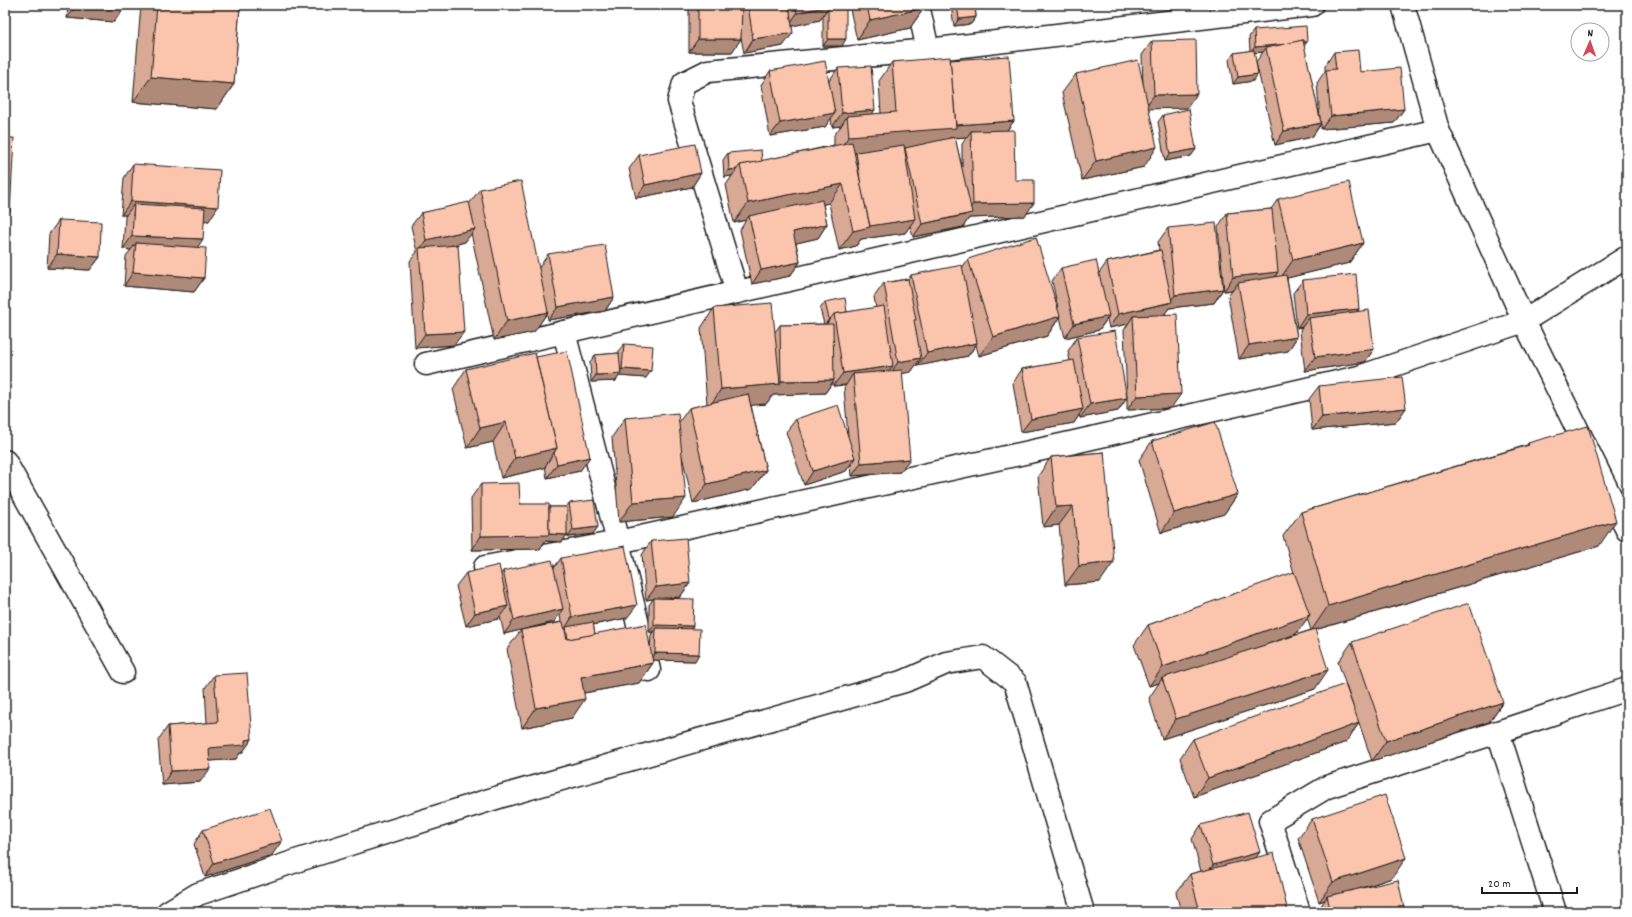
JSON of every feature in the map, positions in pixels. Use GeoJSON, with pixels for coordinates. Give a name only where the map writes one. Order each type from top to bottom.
{"type":"FeatureCollection","features":[{"type":"Feature","properties":{"kind":"street"},"geometry":{"type":"LineString","coordinates":[[918,5],[928,50]]}},
{"type":"Feature","properties":{"kind":"street"},"geometry":{"type":"LineString","coordinates":[[736,292],[679,101],[684,83],[708,71],[928,50],[1170,13],[1312,5]]}},
{"type":"Feature","properties":{"kind":"street"},"geometry":{"type":"LineString","coordinates":[[1403,5],[1438,130],[1524,321],[1627,529]]}},
{"type":"Feature","properties":{"kind":"street"},"geometry":{"type":"LineString","coordinates":[[426,364],[1438,130]]}},
{"type":"Feature","properties":{"kind":"street"},"geometry":{"type":"LineString","coordinates":[[485,567],[618,542],[1070,443],[1359,377],[1524,321],[1627,256]]}},
{"type":"Feature","properties":{"kind":"street"},"geometry":{"type":"LineString","coordinates":[[564,332],[649,670]]}},
{"type":"Feature","properties":{"kind":"street"},"geometry":{"type":"LineString","coordinates":[[5,461],[123,672]]}},
{"type":"Feature","properties":{"kind":"street"},"geometry":{"type":"LineString","coordinates":[[168,912],[198,894],[499,797],[905,681],[946,663],[982,656],[1015,682],[1083,912]]}},
{"type":"Feature","properties":{"kind":"street"},"geometry":{"type":"LineString","coordinates":[[1299,912],[1270,821],[1327,787],[1498,732],[1627,688]]}},
{"type":"Feature","properties":{"kind":"street"},"geometry":{"type":"LineString","coordinates":[[1498,732],[1554,912]]}},
{"type":"Feature","properties":{"kind":"building"},"geometry":{"type":"Polygon","coordinates":[[[157,5],[240,5],[234,84],[151,77],[157,5]]]}},
{"type":"Feature","properties":{"kind":"building"},"geometry":{"type":"Polygon","coordinates":[[[698,5],[742,5],[741,39],[698,39],[698,5]]]}},
{"type":"Feature","properties":{"kind":"building"},"geometry":{"type":"Polygon","coordinates":[[[748,5],[789,5],[793,33],[753,39],[748,5]]]}},
{"type":"Feature","properties":{"kind":"building"},"geometry":{"type":"Polygon","coordinates":[[[796,5],[829,5],[829,6],[797,13],[796,5]]]}},
{"type":"Feature","properties":{"kind":"building"},"geometry":{"type":"Polygon","coordinates":[[[829,5],[846,5],[846,39],[828,39],[829,5]]]}},
{"type":"Feature","properties":{"kind":"building"},"geometry":{"type":"Polygon","coordinates":[[[867,5],[923,5],[924,8],[870,20],[867,5]]]}},
{"type":"Feature","properties":{"kind":"building"},"geometry":{"type":"Polygon","coordinates":[[[957,5],[975,5],[976,17],[959,19],[957,5]]]}},
{"type":"Feature","properties":{"kind":"building"},"geometry":{"type":"Polygon","coordinates":[[[1306,26],[1307,42],[1303,42],[1303,40],[1288,44],[1255,47],[1254,30],[1306,26]]]}},
{"type":"Feature","properties":{"kind":"building"},"geometry":{"type":"Polygon","coordinates":[[[1196,40],[1197,94],[1154,95],[1152,41],[1196,40]]]}},
{"type":"Feature","properties":{"kind":"building"},"geometry":{"type":"Polygon","coordinates":[[[1303,40],[1321,123],[1284,131],[1266,48],[1303,40]]]}},
{"type":"Feature","properties":{"kind":"building"},"geometry":{"type":"Polygon","coordinates":[[[1254,50],[1258,74],[1238,77],[1234,53],[1254,50]]]}},
{"type":"Feature","properties":{"kind":"building"},"geometry":{"type":"Polygon","coordinates":[[[1358,50],[1360,72],[1400,68],[1404,109],[1331,116],[1326,70],[1336,69],[1334,52],[1358,50]]]}},
{"type":"Feature","properties":{"kind":"building"},"geometry":{"type":"Polygon","coordinates":[[[1009,56],[1014,121],[956,125],[950,60],[1009,56]]]}},
{"type":"Feature","properties":{"kind":"building"},"geometry":{"type":"Polygon","coordinates":[[[950,57],[956,128],[849,136],[847,116],[896,112],[892,62],[950,57]]]}},
{"type":"Feature","properties":{"kind":"building"},"geometry":{"type":"Polygon","coordinates":[[[1138,60],[1157,147],[1096,161],[1076,74],[1138,60]]]}},
{"type":"Feature","properties":{"kind":"building"},"geometry":{"type":"Polygon","coordinates":[[[825,61],[835,113],[780,123],[770,71],[825,61]]]}},
{"type":"Feature","properties":{"kind":"building"},"geometry":{"type":"Polygon","coordinates":[[[871,66],[875,110],[842,113],[838,68],[871,66]]]}},
{"type":"Feature","properties":{"kind":"building"},"geometry":{"type":"Polygon","coordinates":[[[1189,109],[1196,149],[1170,154],[1163,115],[1189,109]]]}},
{"type":"Feature","properties":{"kind":"building"},"geometry":{"type":"Polygon","coordinates":[[[1014,130],[1015,180],[1034,180],[1034,203],[973,204],[971,131],[1014,130]]]}},
{"type":"Feature","properties":{"kind":"building"},"geometry":{"type":"Polygon","coordinates":[[[955,137],[972,213],[922,224],[905,148],[955,137]]]}},
{"type":"Feature","properties":{"kind":"building"},"geometry":{"type":"Polygon","coordinates":[[[5,138],[14,138],[10,212],[5,212],[5,138]]]}},
{"type":"Feature","properties":{"kind":"building"},"geometry":{"type":"Polygon","coordinates":[[[852,142],[870,227],[853,231],[843,184],[748,203],[740,165],[852,142]]]}},
{"type":"Feature","properties":{"kind":"building"},"geometry":{"type":"Polygon","coordinates":[[[695,144],[701,173],[645,185],[639,155],[695,144]]]}},
{"type":"Feature","properties":{"kind":"building"},"geometry":{"type":"Polygon","coordinates":[[[904,145],[915,219],[870,226],[861,186],[856,152],[904,145]]]}},
{"type":"Feature","properties":{"kind":"building"},"geometry":{"type":"Polygon","coordinates":[[[761,150],[762,161],[740,165],[737,169],[729,170],[728,153],[761,150]]]}},
{"type":"Feature","properties":{"kind":"building"},"geometry":{"type":"Polygon","coordinates":[[[133,164],[220,170],[218,207],[131,201],[133,164]]]}},
{"type":"Feature","properties":{"kind":"building"},"geometry":{"type":"Polygon","coordinates":[[[521,181],[548,312],[507,321],[480,189],[521,181]]]}},
{"type":"Feature","properties":{"kind":"building"},"geometry":{"type":"Polygon","coordinates":[[[1349,182],[1363,243],[1293,260],[1278,199],[1349,182]]]}},
{"type":"Feature","properties":{"kind":"building"},"geometry":{"type":"Polygon","coordinates":[[[822,200],[827,224],[793,232],[800,262],[761,270],[749,216],[822,200]]]}},
{"type":"Feature","properties":{"kind":"building"},"geometry":{"type":"Polygon","coordinates":[[[469,202],[475,229],[426,240],[421,213],[469,202]]]}},
{"type":"Feature","properties":{"kind":"building"},"geometry":{"type":"Polygon","coordinates":[[[134,204],[205,208],[203,239],[132,236],[134,204]]]}},
{"type":"Feature","properties":{"kind":"building"},"geometry":{"type":"Polygon","coordinates":[[[1272,209],[1278,272],[1233,277],[1227,213],[1272,209]]]}},
{"type":"Feature","properties":{"kind":"building"},"geometry":{"type":"Polygon","coordinates":[[[59,220],[101,222],[100,257],[57,254],[59,220]]]}},
{"type":"Feature","properties":{"kind":"building"},"geometry":{"type":"Polygon","coordinates":[[[1216,223],[1223,289],[1175,295],[1168,228],[1216,223]]]}},
{"type":"Feature","properties":{"kind":"building"},"geometry":{"type":"Polygon","coordinates":[[[1036,237],[1060,316],[993,337],[968,259],[1036,237]]]}},
{"type":"Feature","properties":{"kind":"building"},"geometry":{"type":"Polygon","coordinates":[[[136,243],[206,248],[204,278],[133,272],[136,243]]]}},
{"type":"Feature","properties":{"kind":"building"},"geometry":{"type":"Polygon","coordinates":[[[458,245],[464,332],[425,334],[419,248],[458,245]]]}},
{"type":"Feature","properties":{"kind":"building"},"geometry":{"type":"Polygon","coordinates":[[[605,245],[614,297],[558,307],[548,254],[605,245]]]}},
{"type":"Feature","properties":{"kind":"building"},"geometry":{"type":"Polygon","coordinates":[[[1161,250],[1172,302],[1118,314],[1107,262],[1161,250]]]}},
{"type":"Feature","properties":{"kind":"building"},"geometry":{"type":"Polygon","coordinates":[[[1096,260],[1109,316],[1074,324],[1061,268],[1096,260]]]}},
{"type":"Feature","properties":{"kind":"building"},"geometry":{"type":"Polygon","coordinates":[[[962,265],[977,343],[927,353],[911,275],[962,265]]]}},
{"type":"Feature","properties":{"kind":"building"},"geometry":{"type":"Polygon","coordinates":[[[1356,274],[1359,309],[1306,314],[1303,280],[1356,274]]]}},
{"type":"Feature","properties":{"kind":"building"},"geometry":{"type":"Polygon","coordinates":[[[1286,275],[1297,337],[1249,345],[1238,283],[1286,275]]]}},
{"type":"Feature","properties":{"kind":"building"},"geometry":{"type":"Polygon","coordinates":[[[908,279],[916,320],[914,320],[921,358],[898,362],[884,283],[908,279]]]}},
{"type":"Feature","properties":{"kind":"building"},"geometry":{"type":"Polygon","coordinates":[[[845,298],[847,312],[834,314],[829,319],[825,302],[845,298]]]}},
{"type":"Feature","properties":{"kind":"building"},"geometry":{"type":"Polygon","coordinates":[[[772,303],[780,384],[721,389],[714,308],[772,303]]]}},
{"type":"Feature","properties":{"kind":"building"},"geometry":{"type":"Polygon","coordinates":[[[884,306],[893,366],[843,373],[834,314],[884,306]]]}},
{"type":"Feature","properties":{"kind":"building"},"geometry":{"type":"Polygon","coordinates":[[[1369,310],[1374,349],[1315,357],[1309,318],[1369,310]]]}},
{"type":"Feature","properties":{"kind":"building"},"geometry":{"type":"Polygon","coordinates":[[[1177,314],[1181,394],[1137,396],[1133,316],[1177,314]]]}},
{"type":"Feature","properties":{"kind":"building"},"geometry":{"type":"Polygon","coordinates":[[[833,324],[834,380],[781,381],[780,325],[833,324]]]}},
{"type":"Feature","properties":{"kind":"building"},"geometry":{"type":"Polygon","coordinates":[[[1115,331],[1127,398],[1090,404],[1077,337],[1115,331]]]}},
{"type":"Feature","properties":{"kind":"building"},"geometry":{"type":"Polygon","coordinates":[[[624,344],[653,346],[651,371],[622,369],[624,344]]]}},
{"type":"Feature","properties":{"kind":"building"},"geometry":{"type":"Polygon","coordinates":[[[567,351],[590,457],[557,464],[554,453],[557,448],[536,357],[567,351]]]}},
{"type":"Feature","properties":{"kind":"building"},"geometry":{"type":"Polygon","coordinates":[[[535,353],[557,448],[515,458],[506,422],[480,428],[466,369],[535,353]]]}},
{"type":"Feature","properties":{"kind":"building"},"geometry":{"type":"Polygon","coordinates":[[[619,353],[621,374],[596,375],[595,355],[619,353]]]}},
{"type":"Feature","properties":{"kind":"building"},"geometry":{"type":"Polygon","coordinates":[[[1074,360],[1083,409],[1031,419],[1022,369],[1074,360]]]}},
{"type":"Feature","properties":{"kind":"building"},"geometry":{"type":"Polygon","coordinates":[[[902,370],[910,459],[861,463],[853,374],[902,370]]]}},
{"type":"Feature","properties":{"kind":"building"},"geometry":{"type":"Polygon","coordinates":[[[1402,377],[1406,408],[1322,417],[1319,386],[1402,377]]]}},
{"type":"Feature","properties":{"kind":"building"},"geometry":{"type":"Polygon","coordinates":[[[748,394],[766,470],[707,484],[689,408],[748,394]]]}},
{"type":"Feature","properties":{"kind":"building"},"geometry":{"type":"Polygon","coordinates":[[[838,405],[855,458],[813,471],[796,419],[838,405]]]}},
{"type":"Feature","properties":{"kind":"building"},"geometry":{"type":"Polygon","coordinates":[[[678,413],[686,498],[633,502],[625,418],[678,413]]]}},
{"type":"Feature","properties":{"kind":"building"},"geometry":{"type":"Polygon","coordinates":[[[1215,422],[1238,494],[1174,513],[1152,441],[1215,422]]]}},
{"type":"Feature","properties":{"kind":"building"},"geometry":{"type":"Polygon","coordinates":[[[1588,426],[1616,521],[1328,606],[1301,512],[1529,445],[1528,443],[1588,426]]]}},
{"type":"Feature","properties":{"kind":"building"},"geometry":{"type":"Polygon","coordinates":[[[1104,452],[1114,562],[1079,566],[1073,506],[1056,507],[1051,457],[1104,452]]]}},
{"type":"Feature","properties":{"kind":"building"},"geometry":{"type":"Polygon","coordinates":[[[519,483],[520,504],[549,504],[549,535],[481,536],[481,484],[519,483]]]}},
{"type":"Feature","properties":{"kind":"building"},"geometry":{"type":"Polygon","coordinates":[[[594,500],[598,527],[573,530],[569,503],[594,500]]]}},
{"type":"Feature","properties":{"kind":"building"},"geometry":{"type":"Polygon","coordinates":[[[549,507],[567,507],[567,535],[549,534],[549,507]]]}},
{"type":"Feature","properties":{"kind":"building"},"geometry":{"type":"Polygon","coordinates":[[[686,538],[690,583],[656,587],[651,541],[686,538]]]}},
{"type":"Feature","properties":{"kind":"building"},"geometry":{"type":"Polygon","coordinates":[[[625,546],[637,605],[572,617],[561,558],[625,546]]]}},
{"type":"Feature","properties":{"kind":"building"},"geometry":{"type":"Polygon","coordinates":[[[552,560],[563,609],[514,620],[503,571],[552,560]]]}},
{"type":"Feature","properties":{"kind":"building"},"geometry":{"type":"Polygon","coordinates":[[[499,565],[508,606],[475,613],[466,573],[499,565]]]}},
{"type":"Feature","properties":{"kind":"building"},"geometry":{"type":"Polygon","coordinates":[[[1294,572],[1310,615],[1163,667],[1148,625],[1294,572]]]}},
{"type":"Feature","properties":{"kind":"building"},"geometry":{"type":"Polygon","coordinates":[[[654,598],[694,599],[693,626],[654,625],[654,598]]]}},
{"type":"Feature","properties":{"kind":"building"},"geometry":{"type":"Polygon","coordinates":[[[1469,603],[1503,702],[1386,741],[1352,642],[1469,603]]]}},
{"type":"Feature","properties":{"kind":"building"},"geometry":{"type":"Polygon","coordinates":[[[563,622],[567,639],[646,624],[653,663],[581,677],[585,699],[536,708],[521,630],[563,622]]]}},
{"type":"Feature","properties":{"kind":"building"},"geometry":{"type":"Polygon","coordinates":[[[593,622],[595,634],[568,639],[566,627],[593,622]]]}},
{"type":"Feature","properties":{"kind":"building"},"geometry":{"type":"Polygon","coordinates":[[[656,628],[700,629],[699,654],[655,653],[656,628]]]}},
{"type":"Feature","properties":{"kind":"building"},"geometry":{"type":"Polygon","coordinates":[[[1315,629],[1328,670],[1176,719],[1162,678],[1315,629]]]}},
{"type":"Feature","properties":{"kind":"building"},"geometry":{"type":"Polygon","coordinates":[[[247,673],[252,739],[245,740],[245,745],[209,748],[210,769],[171,771],[168,726],[218,722],[214,675],[247,673]]]}},
{"type":"Feature","properties":{"kind":"building"},"geometry":{"type":"Polygon","coordinates":[[[1345,684],[1359,723],[1208,778],[1193,739],[1345,684]]]}},
{"type":"Feature","properties":{"kind":"building"},"geometry":{"type":"Polygon","coordinates":[[[1385,795],[1406,858],[1333,882],[1312,819],[1385,795]]]}},
{"type":"Feature","properties":{"kind":"building"},"geometry":{"type":"Polygon","coordinates":[[[270,808],[282,841],[214,863],[203,830],[270,808]]]}},
{"type":"Feature","properties":{"kind":"building"},"geometry":{"type":"Polygon","coordinates":[[[1248,812],[1260,852],[1213,865],[1201,825],[1248,812]]]}},
{"type":"Feature","properties":{"kind":"building"},"geometry":{"type":"Polygon","coordinates":[[[1274,853],[1288,912],[1200,912],[1190,874],[1274,853]]]}},
{"type":"Feature","properties":{"kind":"building"},"geometry":{"type":"Polygon","coordinates":[[[1398,880],[1405,912],[1331,912],[1327,896],[1398,880]]]}}]}
